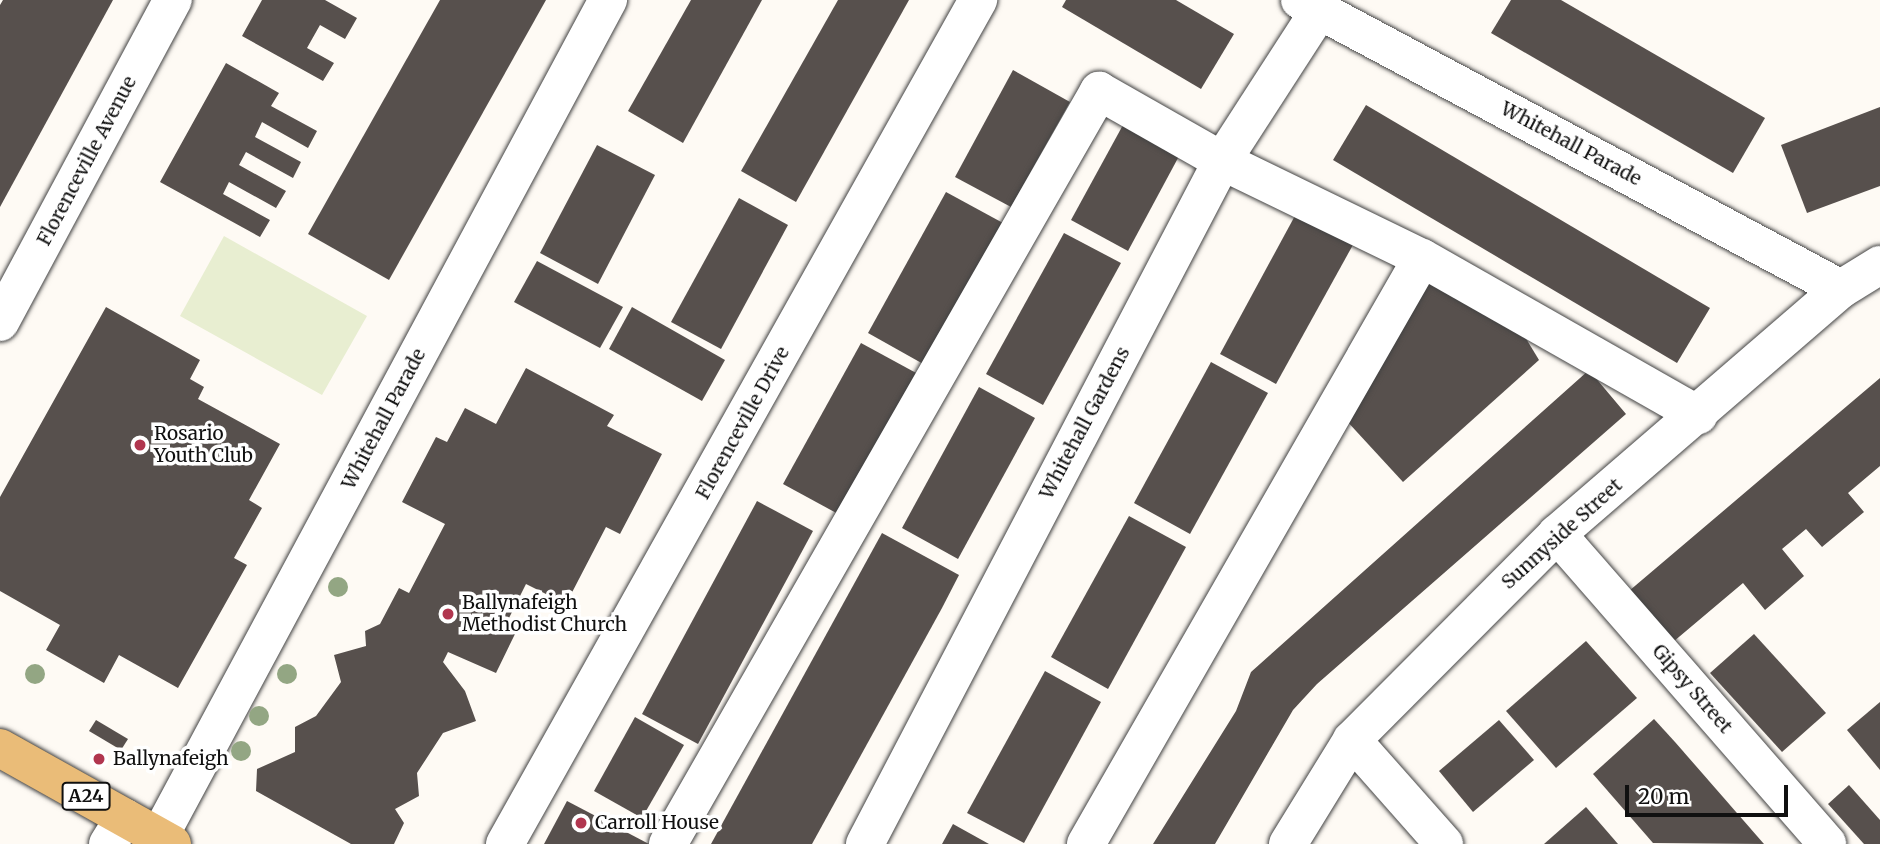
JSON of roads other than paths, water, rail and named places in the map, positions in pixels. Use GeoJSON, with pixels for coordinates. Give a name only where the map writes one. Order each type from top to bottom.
{"type":"FeatureCollection","features":[{"type":"Feature","properties":{"kind":"main road","name":"A24"},"geometry":{"type":"LineString","coordinates":[[0,748],[116,831],[165,841]]}},
{"type":"Feature","properties":{"kind":"street","name":"Florenceville Avenue"},"geometry":{"type":"LineString","coordinates":[[0,322],[173,0]]}},
{"type":"Feature","properties":{"kind":"street","name":"Whitehall Parade"},"geometry":{"type":"LineString","coordinates":[[165,841],[608,0]]}},
{"type":"Feature","properties":{"kind":"street","name":"Florenceville Drive"},"geometry":{"type":"LineString","coordinates":[[505,844],[978,0]]}},
{"type":"Feature","properties":{"kind":"street","name":"Whitehall Parade"},"geometry":{"type":"LineString","coordinates":[[1310,5],[1841,289]]}},
{"type":"Feature","properties":{"kind":"street","name":"Whitehall Gardens"},"geometry":{"type":"LineString","coordinates":[[865,844],[1222,160],[1310,5]]}},
{"type":"Feature","properties":{"kind":"street"},"geometry":{"type":"LineString","coordinates":[[668,844],[1099,91],[1222,160],[1422,258],[1698,415]]}},
{"type":"Feature","properties":{"kind":"street"},"geometry":{"type":"LineString","coordinates":[[1086,844],[1422,258]]}},
{"type":"Feature","properties":{"kind":"street","name":"Sunnyside Street"},"geometry":{"type":"LineString","coordinates":[[1288,844],[1352,740],[1557,534],[1841,289],[1879,269]]}},
{"type":"Feature","properties":{"kind":"street","name":"Gipsy Street"},"geometry":{"type":"LineString","coordinates":[[1557,534],[1827,844]]}},
{"type":"Feature","properties":{"kind":"street"},"geometry":{"type":"LineString","coordinates":[[1352,740],[1444,844]]}},
{"type":"Feature","properties":{"kind":"place","name":"Rosario Youth Club"},"geometry":{"type":"Point","coordinates":[140,445]}},
{"type":"Feature","properties":{"kind":"place","name":"Ballynafeigh Methodist Church"},"geometry":{"type":"Point","coordinates":[448,614]}},
{"type":"Feature","properties":{"kind":"place","name":"Ballynafeigh"},"geometry":{"type":"Point","coordinates":[99,759]}},
{"type":"Feature","properties":{"kind":"place","name":"Carroll House"},"geometry":{"type":"Point","coordinates":[581,823]}}]}
